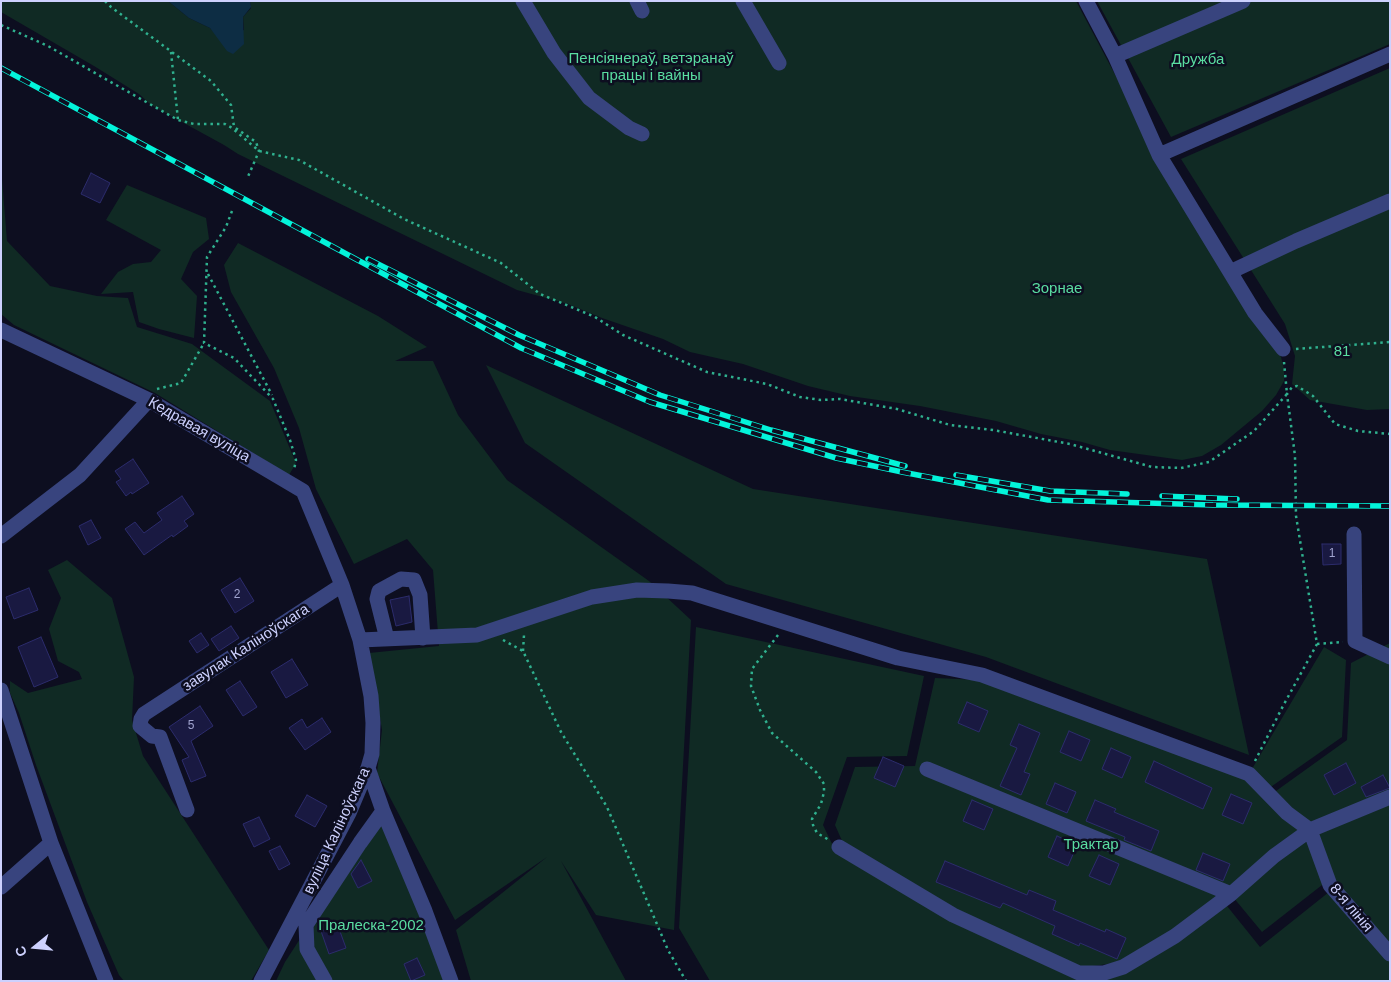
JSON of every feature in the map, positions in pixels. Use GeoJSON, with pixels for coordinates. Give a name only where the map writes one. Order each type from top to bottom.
{"type":"FeatureCollection","features":[{"type":"Feature","properties":{"kind":"street"},"geometry":{"type":"LineString","coordinates":[[523,1],[554,53],[590,98],[629,128],[642,134]]}},
{"type":"Feature","properties":{"kind":"street"},"geometry":{"type":"LineString","coordinates":[[742,1],[779,63]]}},
{"type":"Feature","properties":{"kind":"street"},"geometry":{"type":"LineString","coordinates":[[1086,1],[1115,56],[1160,155],[1255,313],[1283,349]]}},
{"type":"Feature","properties":{"kind":"street"},"geometry":{"type":"LineString","coordinates":[[1115,56],[1243,1]]}},
{"type":"Feature","properties":{"kind":"street"},"geometry":{"type":"LineString","coordinates":[[1160,155],[1390,54]]}},
{"type":"Feature","properties":{"kind":"street"},"geometry":{"type":"LineString","coordinates":[[1230,272],[1296,241],[1390,202]]}},
{"type":"Feature","properties":{"kind":"street","name":"Кедравая вуліца"},"geometry":{"type":"LineString","coordinates":[[1,330],[149,400],[303,491],[342,584]]}},
{"type":"Feature","properties":{"kind":"street"},"geometry":{"type":"LineString","coordinates":[[1,536],[80,475],[149,400]]}},
{"type":"Feature","properties":{"kind":"street"},"geometry":{"type":"LineString","coordinates":[[1354,534],[1355,641],[1390,657]]}},
{"type":"Feature","properties":{"kind":"street"},"geometry":{"type":"LineString","coordinates":[[387,639],[377,599],[379,592],[401,579],[414,580],[420,595],[424,638]]}},
{"type":"Feature","properties":{"kind":"street","name":"вуліца Каліноўскага"},"geometry":{"type":"LineString","coordinates":[[262,981],[349,813],[372,754],[373,723],[371,696],[360,640],[342,584]]}},
{"type":"Feature","properties":{"kind":"street","name":"завулак Каліноўскага"},"geometry":{"type":"LineString","coordinates":[[187,810],[160,737],[152,736],[140,726],[144,714],[342,584]]}},
{"type":"Feature","properties":{"kind":"street"},"geometry":{"type":"LineString","coordinates":[[360,640],[477,635],[592,597],[637,590],[692,594],[898,658],[982,674],[1249,774],[1287,813],[1310,830]]}},
{"type":"Feature","properties":{"kind":"street"},"geometry":{"type":"LineString","coordinates":[[1,690],[51,843],[106,981]]}},
{"type":"Feature","properties":{"kind":"street"},"geometry":{"type":"LineString","coordinates":[[368,768],[383,811],[425,911],[451,981]]}},
{"type":"Feature","properties":{"kind":"street"},"geometry":{"type":"LineString","coordinates":[[928,769],[1231,894]]}},
{"type":"Feature","properties":{"kind":"street"},"geometry":{"type":"LineString","coordinates":[[839,847],[953,915],[1080,973],[1104,973],[1123,967],[1175,936],[1231,894],[1274,856],[1310,830],[1390,797]]}},
{"type":"Feature","properties":{"kind":"street"},"geometry":{"type":"LineString","coordinates":[[325,981],[308,949],[306,925],[383,811]]}},
{"type":"Feature","properties":{"kind":"street","name":"8-я лінія"},"geometry":{"type":"LineString","coordinates":[[1310,830],[1330,885],[1390,954]]}},
{"type":"Feature","properties":{"kind":"street"},"geometry":{"type":"LineString","coordinates":[[1,887],[51,843]]}},
{"type":"Feature","properties":{"kind":"path"},"geometry":{"type":"LineString","coordinates":[[105,1],[211,81],[231,105],[234,127],[256,142],[259,151],[247,179]]}},
{"type":"Feature","properties":{"kind":"path"},"geometry":{"type":"LineString","coordinates":[[1,25],[48,46],[178,120],[194,124],[225,124],[259,151],[299,160],[404,219],[501,263],[540,294],[595,317],[623,335],[707,372],[767,384],[800,397],[821,400],[840,399],[897,409],[950,425],[993,430],[1070,444],[1152,467],[1181,468],[1209,462],[1254,431],[1292,387],[1297,386],[1313,396],[1335,424],[1358,431],[1390,434]]}},
{"type":"Feature","properties":{"kind":"path"},"geometry":{"type":"LineString","coordinates":[[171,51],[178,120]]}},
{"type":"Feature","properties":{"kind":"path"},"geometry":{"type":"LineString","coordinates":[[149,400],[155,390],[170,384],[181,383],[204,342],[207,257],[226,227],[232,211]]}},
{"type":"Feature","properties":{"kind":"path"},"geometry":{"type":"LineString","coordinates":[[207,272],[274,399],[296,460],[291,484]]}},
{"type":"Feature","properties":{"kind":"path"},"geometry":{"type":"LineString","coordinates":[[204,342],[234,358],[274,399]]}},
{"type":"Feature","properties":{"kind":"path"},"geometry":{"type":"LineString","coordinates":[[1249,774],[1317,644],[1296,516],[1295,456],[1283,349],[1390,342]]}},
{"type":"Feature","properties":{"kind":"path"},"geometry":{"type":"LineString","coordinates":[[784,623],[780,633],[752,669],[751,686],[760,710],[772,733],[816,772],[824,784],[821,804],[812,819],[813,825],[817,833],[839,847]]}},
{"type":"Feature","properties":{"kind":"path"},"geometry":{"type":"LineString","coordinates":[[501,640],[523,650],[561,732],[607,807],[668,950],[686,981]]}},
{"type":"Feature","properties":{"kind":"path"},"geometry":{"type":"LineString","coordinates":[[1317,644],[1355,641]]}},
{"type":"Feature","properties":{"kind":"green space"},"geometry":{"type":"Polygon","coordinates":[[[1,1],[168,1],[189,18],[210,28],[219,38],[244,30],[243,17],[251,8],[250,1],[1076,1],[1120,84],[1279,349],[1284,369],[1284,381],[1276,395],[1262,411],[1221,445],[1202,456],[1182,460],[1110,450],[1041,434],[996,421],[920,406],[850,396],[808,386],[743,364],[690,352],[663,339],[568,304],[517,290],[238,154],[151,105],[139,94],[94,66],[1,12],[1,1]]]}},
{"type":"Feature","properties":{"kind":"green space","name":"Дружба"},"geometry":{"type":"Polygon","coordinates":[[[1097,1],[1390,1],[1390,44],[1171,137],[1097,1]]]}},
{"type":"Feature","properties":{"kind":"green space","name":"81"},"geometry":{"type":"Polygon","coordinates":[[[1390,68],[1390,409],[1367,410],[1310,400],[1292,384],[1295,356],[1285,324],[1181,159],[1390,68]]]}},
{"type":"Feature","properties":{"kind":"green space"},"geometry":{"type":"Polygon","coordinates":[[[1,166],[7,241],[50,286],[97,296],[128,298],[137,327],[192,344],[270,401],[296,463],[289,475],[155,393],[14,325],[1,314],[1,166]]]}},
{"type":"Feature","properties":{"kind":"green space"},"geometry":{"type":"Polygon","coordinates":[[[127,185],[206,218],[209,239],[193,252],[181,279],[197,296],[194,338],[139,322],[133,292],[101,294],[118,272],[133,264],[151,262],[161,250],[106,220],[127,185]]]}},
{"type":"Feature","properties":{"kind":"green space"},"geometry":{"type":"Polygon","coordinates":[[[238,243],[378,316],[427,347],[395,361],[433,361],[458,415],[507,480],[649,581],[691,620],[674,930],[596,915],[561,861],[626,981],[471,981],[456,930],[547,857],[455,920],[377,773],[382,730],[369,653],[439,646],[433,570],[407,539],[354,564],[316,489],[299,428],[274,368],[231,292],[224,265],[238,243]]]}},
{"type":"Feature","properties":{"kind":"green space"},"geometry":{"type":"Polygon","coordinates":[[[486,365],[753,489],[1207,559],[1249,755],[986,657],[726,584],[525,443],[486,365]]]}},
{"type":"Feature","properties":{"kind":"green space"},"geometry":{"type":"Polygon","coordinates":[[[67,560],[112,598],[134,677],[132,720],[143,756],[269,950],[251,981],[124,981],[119,975],[87,902],[36,765],[19,713],[10,693],[10,681],[28,693],[82,679],[79,672],[58,661],[49,629],[61,598],[48,570],[67,560]]]}},
{"type":"Feature","properties":{"kind":"green space"},"geometry":{"type":"Polygon","coordinates":[[[696,627],[924,676],[907,756],[847,757],[823,825],[835,850],[1079,979],[1125,972],[1227,906],[1260,947],[1329,892],[1390,962],[1390,981],[710,981],[679,928],[696,627]]]}},
{"type":"Feature","properties":{"kind":"green space","name":"Трактар"},"geometry":{"type":"Polygon","coordinates":[[[1390,643],[1390,945],[1331,878],[1262,932],[1228,891],[1172,931],[1121,962],[1080,968],[956,910],[843,843],[835,825],[855,767],[915,766],[935,678],[981,680],[1246,778],[1269,796],[1347,740],[1351,663],[1390,643]]]}},
{"type":"Feature","properties":{"kind":"green space"},"geometry":{"type":"Polygon","coordinates":[[[1324,647],[1346,660],[1342,737],[1265,791],[1249,774],[1324,647]]]}},
{"type":"Feature","properties":{"kind":"green space","name":"Пралеска-2002"},"geometry":{"type":"Polygon","coordinates":[[[383,811],[449,981],[276,981],[285,962],[383,811]]]}},
{"type":"Feature","properties":{"kind":"water"},"geometry":{"type":"Polygon","coordinates":[[[168,1],[250,1],[251,7],[243,17],[244,44],[233,54],[227,51],[210,28],[189,18],[168,1]]]}},
{"type":"Feature","properties":{"kind":"building"},"geometry":{"type":"Polygon","coordinates":[[[91,173],[110,183],[100,203],[81,194],[91,173]]]}},
{"type":"Feature","properties":{"kind":"building"},"geometry":{"type":"Polygon","coordinates":[[[133,459],[149,483],[126,496],[116,482],[121,479],[115,471],[133,459]]]}},
{"type":"Feature","properties":{"kind":"building"},"geometry":{"type":"Polygon","coordinates":[[[182,496],[194,514],[184,521],[188,526],[144,555],[125,529],[135,522],[144,533],[162,520],[157,513],[182,496]]]}},
{"type":"Feature","properties":{"kind":"building"},"geometry":{"type":"Polygon","coordinates":[[[91,520],[101,538],[88,545],[79,526],[91,520]]]}},
{"type":"Feature","properties":{"kind":"building"},"geometry":{"type":"Polygon","coordinates":[[[1322,544],[1341,544],[1341,564],[1323,565],[1322,544]]]}},
{"type":"Feature","properties":{"kind":"building"},"geometry":{"type":"Polygon","coordinates":[[[240,578],[254,601],[235,613],[221,590],[240,578]]]}},
{"type":"Feature","properties":{"kind":"building"},"geometry":{"type":"Polygon","coordinates":[[[29,588],[38,610],[14,619],[6,597],[29,588]]]}},
{"type":"Feature","properties":{"kind":"building"},"geometry":{"type":"Polygon","coordinates":[[[409,596],[412,622],[396,626],[390,600],[409,596]]]}},
{"type":"Feature","properties":{"kind":"building"},"geometry":{"type":"Polygon","coordinates":[[[231,626],[239,638],[219,651],[211,639],[231,626]]]}},
{"type":"Feature","properties":{"kind":"building"},"geometry":{"type":"Polygon","coordinates":[[[201,633],[209,645],[197,653],[189,641],[201,633]]]}},
{"type":"Feature","properties":{"kind":"building"},"geometry":{"type":"Polygon","coordinates":[[[41,637],[58,677],[34,687],[18,647],[41,637]]]}},
{"type":"Feature","properties":{"kind":"building"},"geometry":{"type":"Polygon","coordinates":[[[292,659],[308,685],[286,698],[271,672],[292,659]]]}},
{"type":"Feature","properties":{"kind":"building"},"geometry":{"type":"Polygon","coordinates":[[[240,681],[257,707],[243,716],[226,690],[240,681]]]}},
{"type":"Feature","properties":{"kind":"building"},"geometry":{"type":"Polygon","coordinates":[[[967,702],[988,711],[979,732],[958,723],[967,702]]]}},
{"type":"Feature","properties":{"kind":"building"},"geometry":{"type":"Polygon","coordinates":[[[200,706],[213,726],[191,741],[206,776],[191,782],[182,760],[189,757],[169,727],[200,706]]]}},
{"type":"Feature","properties":{"kind":"building"},"geometry":{"type":"Polygon","coordinates":[[[322,718],[331,732],[305,750],[289,728],[302,719],[307,728],[322,718]]]}},
{"type":"Feature","properties":{"kind":"building"},"geometry":{"type":"Polygon","coordinates":[[[1019,724],[1040,733],[1024,772],[1030,774],[1021,795],[1000,786],[1017,748],[1010,745],[1019,724]]]}},
{"type":"Feature","properties":{"kind":"building"},"geometry":{"type":"Polygon","coordinates":[[[1069,731],[1090,740],[1081,761],[1060,752],[1069,731]]]}},
{"type":"Feature","properties":{"kind":"building"},"geometry":{"type":"Polygon","coordinates":[[[1111,748],[1131,757],[1122,778],[1102,769],[1111,748]]]}},
{"type":"Feature","properties":{"kind":"building"},"geometry":{"type":"Polygon","coordinates":[[[883,757],[904,766],[895,787],[874,778],[883,757]]]}},
{"type":"Feature","properties":{"kind":"building"},"geometry":{"type":"Polygon","coordinates":[[[1154,761],[1212,788],[1203,809],[1145,782],[1154,761]]]}},
{"type":"Feature","properties":{"kind":"building"},"geometry":{"type":"Polygon","coordinates":[[[1346,763],[1356,783],[1334,795],[1324,775],[1346,763]]]}},
{"type":"Feature","properties":{"kind":"building"},"geometry":{"type":"Polygon","coordinates":[[[1383,775],[1390,788],[1366,797],[1361,787],[1383,775]]]}},
{"type":"Feature","properties":{"kind":"building"},"geometry":{"type":"Polygon","coordinates":[[[1055,783],[1076,792],[1067,813],[1046,804],[1055,783]]]}},
{"type":"Feature","properties":{"kind":"building"},"geometry":{"type":"Polygon","coordinates":[[[1231,794],[1252,803],[1243,824],[1222,815],[1231,794]]]}},
{"type":"Feature","properties":{"kind":"building"},"geometry":{"type":"Polygon","coordinates":[[[307,795],[327,806],[315,827],[295,816],[307,795]]]}},
{"type":"Feature","properties":{"kind":"building"},"geometry":{"type":"Polygon","coordinates":[[[972,800],[993,809],[984,830],[963,821],[972,800]]]}},
{"type":"Feature","properties":{"kind":"building"},"geometry":{"type":"Polygon","coordinates":[[[1095,800],[1116,809],[1114,812],[1159,831],[1151,851],[1124,840],[1125,837],[1086,821],[1095,800]]]}},
{"type":"Feature","properties":{"kind":"building"},"geometry":{"type":"Polygon","coordinates":[[[259,817],[270,839],[254,847],[243,824],[259,817]]]}},
{"type":"Feature","properties":{"kind":"building"},"geometry":{"type":"Polygon","coordinates":[[[1057,836],[1077,845],[1068,866],[1048,857],[1057,836]]]}},
{"type":"Feature","properties":{"kind":"building"},"geometry":{"type":"Polygon","coordinates":[[[280,846],[290,864],[279,870],[269,851],[280,846]]]}},
{"type":"Feature","properties":{"kind":"building"},"geometry":{"type":"Polygon","coordinates":[[[1203,853],[1230,864],[1223,881],[1196,870],[1203,853]]]}},
{"type":"Feature","properties":{"kind":"building"},"geometry":{"type":"Polygon","coordinates":[[[1099,855],[1119,864],[1110,885],[1089,876],[1099,855]]]}},
{"type":"Feature","properties":{"kind":"building"},"geometry":{"type":"Polygon","coordinates":[[[361,860],[372,881],[358,888],[351,874],[361,860]]]}},
{"type":"Feature","properties":{"kind":"building"},"geometry":{"type":"Polygon","coordinates":[[[945,861],[1027,895],[1029,890],[1056,901],[1053,910],[1105,932],[1106,929],[1126,938],[1117,959],[1080,943],[1079,946],[1052,934],[1055,926],[1003,903],[1000,908],[936,882],[945,861]]]}},
{"type":"Feature","properties":{"kind":"building"},"geometry":{"type":"Polygon","coordinates":[[[338,926],[346,948],[329,954],[321,931],[338,926]]]}},
{"type":"Feature","properties":{"kind":"building"},"geometry":{"type":"Polygon","coordinates":[[[417,958],[425,975],[411,981],[404,964],[417,958]]]}},
{"type":"Feature","properties":{"kind":"railway"},"geometry":{"type":"LineString","coordinates":[[1,68],[521,348],[650,402],[836,458],[1048,500],[1213,505],[1390,506]]}},
{"type":"Feature","properties":{"kind":"railway"},"geometry":{"type":"LineString","coordinates":[[368,259],[519,335],[660,395],[771,430],[905,466]]}},
{"type":"Feature","properties":{"kind":"railway"},"geometry":{"type":"LineString","coordinates":[[956,475],[1050,491],[1127,494]]}},
{"type":"Feature","properties":{"kind":"railway"},"geometry":{"type":"LineString","coordinates":[[1162,496],[1237,499]]}},
{"type":"Feature","properties":{"kind":"park label","name":"Пенсіянераў, ветэранаў працы і вайны"},"geometry":{"type":"Point","coordinates":[651,68]}},
{"type":"Feature","properties":{"kind":"park label","name":"Зорнае"},"geometry":{"type":"Point","coordinates":[1057,289]}}]}
